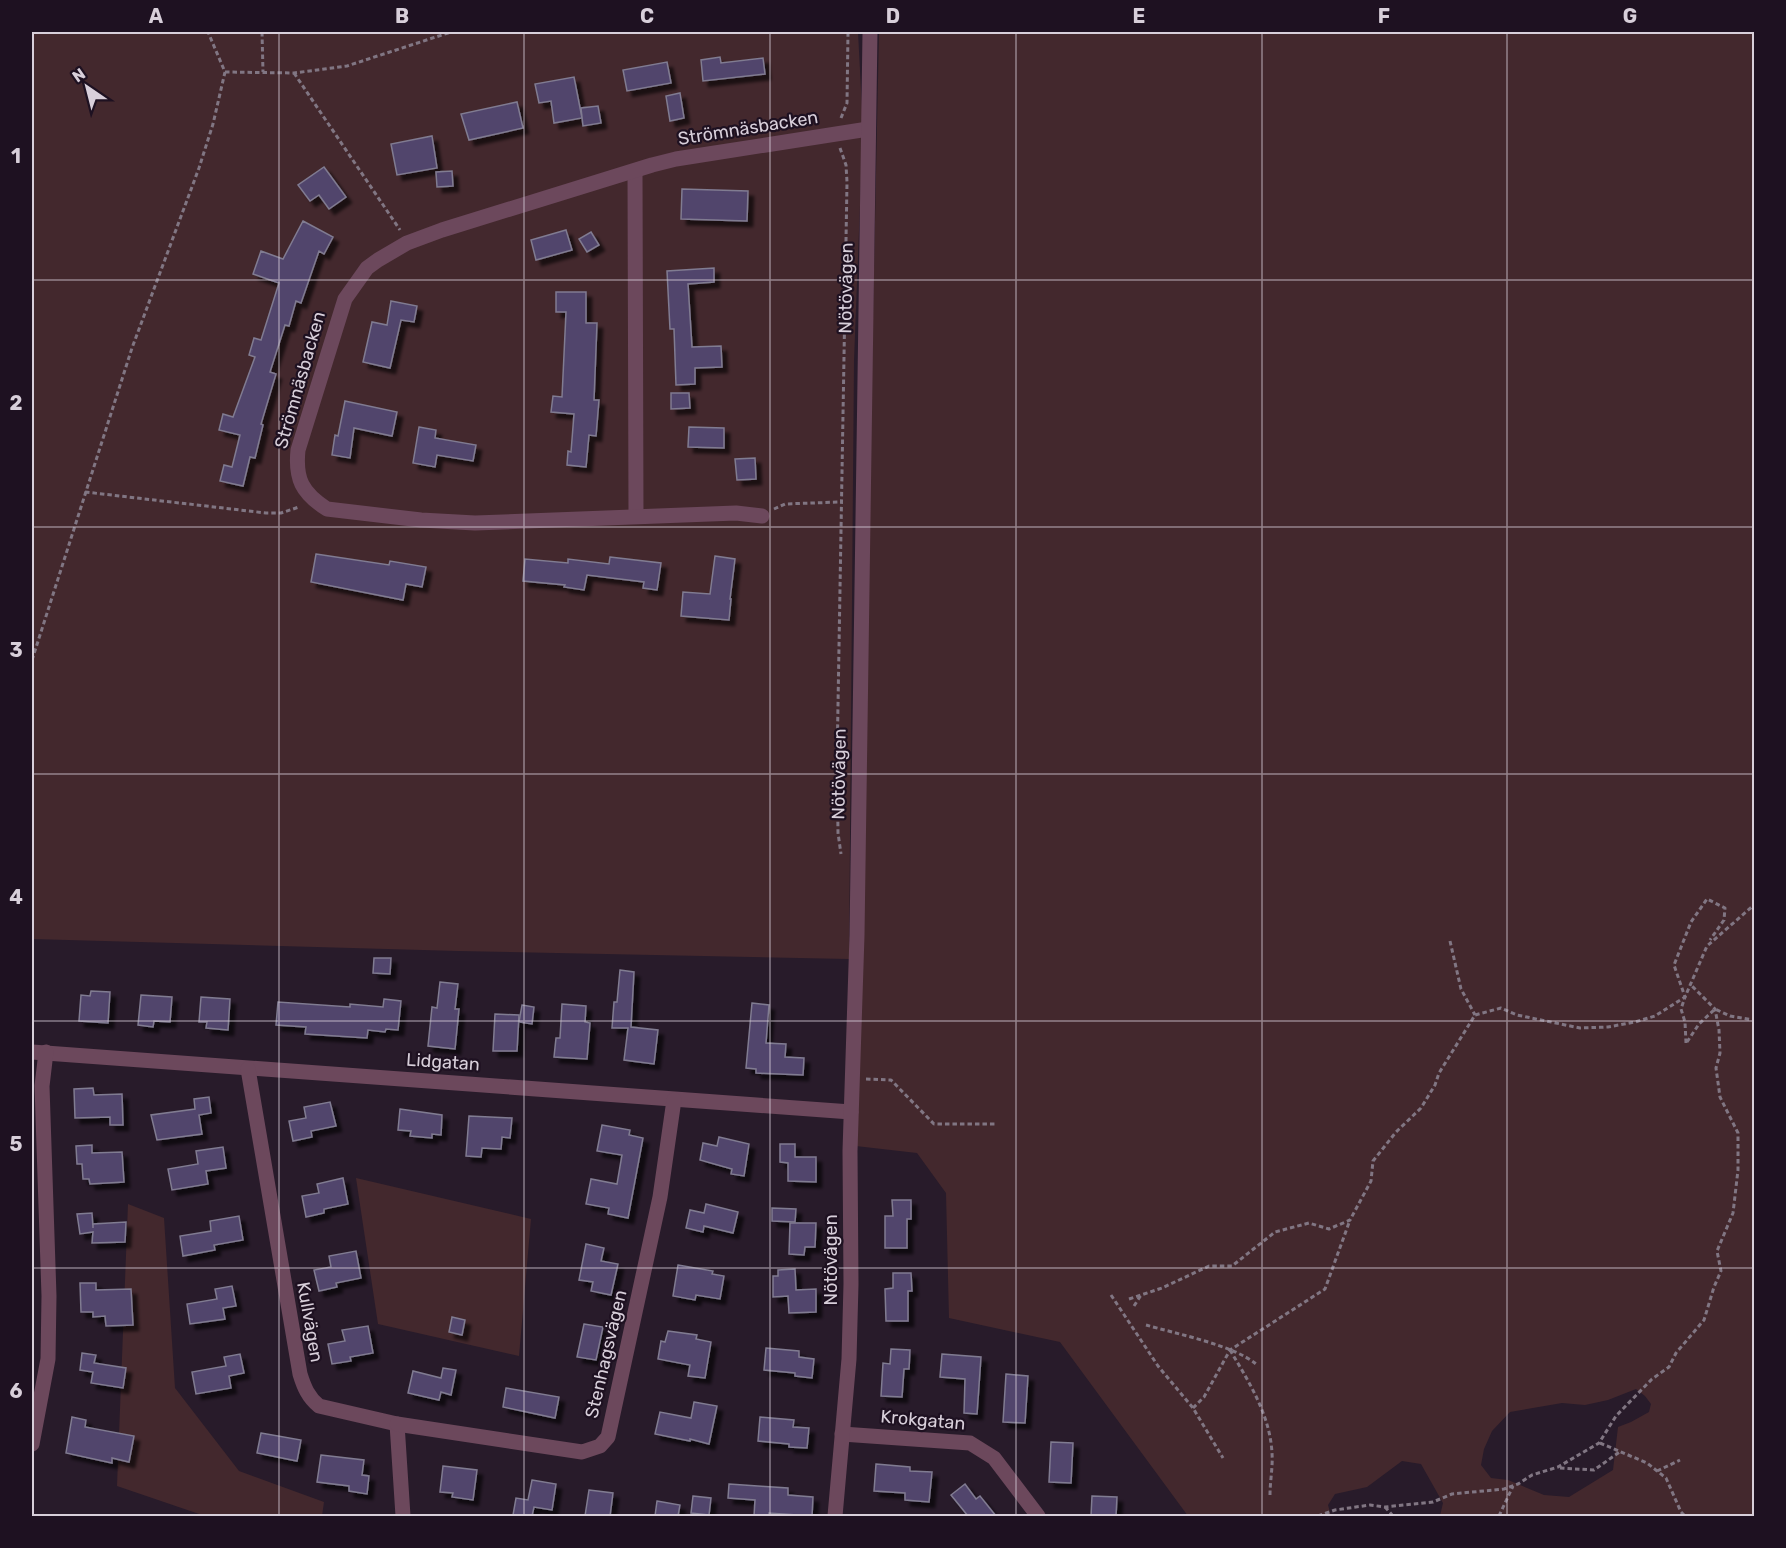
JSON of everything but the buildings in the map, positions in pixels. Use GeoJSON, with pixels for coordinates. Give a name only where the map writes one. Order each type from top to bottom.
{"type":"FeatureCollection","features":[{"type":"Feature","properties":{"kind":"street","name":"Nötövägen"},"geometry":{"type":"LineString","coordinates":[[835,1516],[849,1359],[851,1112],[857,946],[870,32]]}},
{"type":"Feature","properties":{"kind":"street","name":"Strömnäsbacken"},"geometry":{"type":"LineString","coordinates":[[312,498],[297,476],[298,450],[342,309],[350,291],[367,268],[378,260],[407,243],[442,230],[676,159],[868,129]]}},
{"type":"Feature","properties":{"kind":"street"},"geometry":{"type":"LineString","coordinates":[[635,171],[636,516]]}},
{"type":"Feature","properties":{"kind":"street"},"geometry":{"type":"LineString","coordinates":[[312,498],[327,509],[421,520],[475,523],[736,513],[762,516]]}},
{"type":"Feature","properties":{"kind":"street"},"geometry":{"type":"LineString","coordinates":[[32,1444],[48,1359],[49,1296],[39,1052]]}},
{"type":"Feature","properties":{"kind":"street","name":"Lidgatan"},"geometry":{"type":"LineString","coordinates":[[39,1052],[851,1112]]}},
{"type":"Feature","properties":{"kind":"street","name":"Kullvägen"},"geometry":{"type":"LineString","coordinates":[[248,1069],[304,1386],[310,1398],[319,1406],[397,1424]]}},
{"type":"Feature","properties":{"kind":"street","name":"Stenhagsvägen"},"geometry":{"type":"LineString","coordinates":[[397,1424],[582,1452],[600,1446],[608,1437],[660,1197],[674,1100]]}},
{"type":"Feature","properties":{"kind":"street"},"geometry":{"type":"LineString","coordinates":[[397,1424],[403,1516]]}},
{"type":"Feature","properties":{"kind":"street","name":"Krokgatan"},"geometry":{"type":"LineString","coordinates":[[842,1434],[970,1443],[994,1458],[1038,1516]]}},
{"type":"Feature","properties":{"kind":"path"},"geometry":{"type":"LineString","coordinates":[[32,660],[132,348],[213,124],[225,72],[208,32]]}},
{"type":"Feature","properties":{"kind":"path"},"geometry":{"type":"LineString","coordinates":[[262,32],[263,72]]}},
{"type":"Feature","properties":{"kind":"path"},"geometry":{"type":"LineString","coordinates":[[225,72],[294,73],[358,63],[450,32]]}},
{"type":"Feature","properties":{"kind":"path"},"geometry":{"type":"LineString","coordinates":[[843,863],[838,833],[837,763],[846,165],[838,143],[837,127],[847,103],[848,32]]}},
{"type":"Feature","properties":{"kind":"path"},"geometry":{"type":"LineString","coordinates":[[294,73],[407,243]]}},
{"type":"Feature","properties":{"kind":"path"},"geometry":{"type":"LineString","coordinates":[[85,492],[266,513],[292,511],[312,498]]}},
{"type":"Feature","properties":{"kind":"path"},"geometry":{"type":"LineString","coordinates":[[762,516],[785,504],[840,502]]}},
{"type":"Feature","properties":{"kind":"path"},"geometry":{"type":"LineString","coordinates":[[1684,997],[1674,965],[1691,922],[1707,899],[1725,908],[1724,920],[1707,946],[1684,997],[1681,1009],[1686,1043],[1699,1024],[1715,1009]]}},
{"type":"Feature","properties":{"kind":"path"},"geometry":{"type":"LineString","coordinates":[[1707,946],[1755,905]]}},
{"type":"Feature","properties":{"kind":"path"},"geometry":{"type":"LineString","coordinates":[[1450,941],[1461,989],[1475,1015]]}},
{"type":"Feature","properties":{"kind":"path"},"geometry":{"type":"LineString","coordinates":[[1690,984],[1715,1009],[1730,1016],[1755,1020]]}},
{"type":"Feature","properties":{"kind":"path"},"geometry":{"type":"LineString","coordinates":[[1193,1408],[1204,1397],[1230,1350],[1325,1289],[1350,1220],[1371,1181],[1373,1161],[1396,1132],[1421,1108],[1435,1085],[1439,1072],[1475,1015],[1501,1008],[1517,1015],[1580,1028],[1608,1027],[1654,1016],[1684,997]]}},
{"type":"Feature","properties":{"kind":"path"},"geometry":{"type":"LineString","coordinates":[[1318,1516],[1335,1510],[1370,1505],[1385,1507],[1433,1502],[1452,1494],[1504,1489],[1532,1475],[1558,1467],[1599,1443],[1616,1416],[1652,1378],[1669,1367],[1676,1353],[1704,1320],[1721,1271],[1718,1251],[1733,1213],[1738,1170],[1738,1132],[1720,1097],[1716,1068],[1720,1053],[1719,1030],[1715,1009]]}},
{"type":"Feature","properties":{"kind":"path"},"geometry":{"type":"LineString","coordinates":[[852,1078],[891,1080],[934,1124],[996,1124]]}},
{"type":"Feature","properties":{"kind":"path"},"geometry":{"type":"LineString","coordinates":[[1129,1299],[1162,1288],[1209,1266],[1232,1266],[1275,1232],[1309,1223],[1329,1230],[1350,1220]]}},
{"type":"Feature","properties":{"kind":"path"},"geometry":{"type":"LineString","coordinates":[[1111,1295],[1158,1366],[1193,1408],[1222,1458]]}},
{"type":"Feature","properties":{"kind":"path"},"geometry":{"type":"LineString","coordinates":[[1134,1306],[1141,1295]]}},
{"type":"Feature","properties":{"kind":"path"},"geometry":{"type":"LineString","coordinates":[[1146,1325],[1230,1350],[1246,1356],[1256,1365]]}},
{"type":"Feature","properties":{"kind":"path"},"geometry":{"type":"LineString","coordinates":[[1230,1350],[1250,1383],[1268,1428],[1272,1454],[1270,1495]]}},
{"type":"Feature","properties":{"kind":"path"},"geometry":{"type":"LineString","coordinates":[[1599,1443],[1647,1464],[1666,1478],[1685,1516]]}},
{"type":"Feature","properties":{"kind":"path"},"geometry":{"type":"LineString","coordinates":[[1558,1467],[1594,1470],[1621,1451]]}},
{"type":"Feature","properties":{"kind":"path"},"geometry":{"type":"LineString","coordinates":[[1657,1471],[1680,1460]]}},
{"type":"Feature","properties":{"kind":"path"},"geometry":{"type":"LineString","coordinates":[[1499,1516],[1513,1486]]}},
{"type":"Feature","properties":{"kind":"path"},"geometry":{"type":"LineString","coordinates":[[1385,1507],[1393,1516]]}},
{"type":"Feature","properties":{"kind":"shaded area"},"geometry":{"type":"Polygon","coordinates":[[[32,32],[858,32],[863,128],[854,360],[849,959],[32,939],[32,32]]]}},
{"type":"Feature","properties":{"kind":"shaded area"},"geometry":{"type":"Polygon","coordinates":[[[879,32],[1754,32],[1754,1516],[1440,1516],[1443,1503],[1421,1464],[1402,1461],[1367,1487],[1335,1494],[1328,1505],[1331,1516],[1188,1516],[1060,1342],[949,1318],[946,1193],[917,1153],[847,1145],[860,936],[879,32]],[[1636,1389],[1608,1400],[1585,1405],[1562,1403],[1510,1412],[1492,1431],[1484,1449],[1481,1465],[1491,1478],[1508,1480],[1544,1495],[1569,1497],[1613,1470],[1618,1427],[1649,1412],[1651,1404],[1636,1389]]]}},
{"type":"Feature","properties":{"kind":"shaded area"},"geometry":{"type":"Polygon","coordinates":[[[356,1178],[531,1219],[519,1356],[378,1324],[356,1178]]]}},
{"type":"Feature","properties":{"kind":"shaded area"},"geometry":{"type":"Polygon","coordinates":[[[128,1204],[164,1218],[175,1388],[239,1471],[324,1502],[322,1516],[205,1516],[117,1486],[128,1204]]]}}]}
